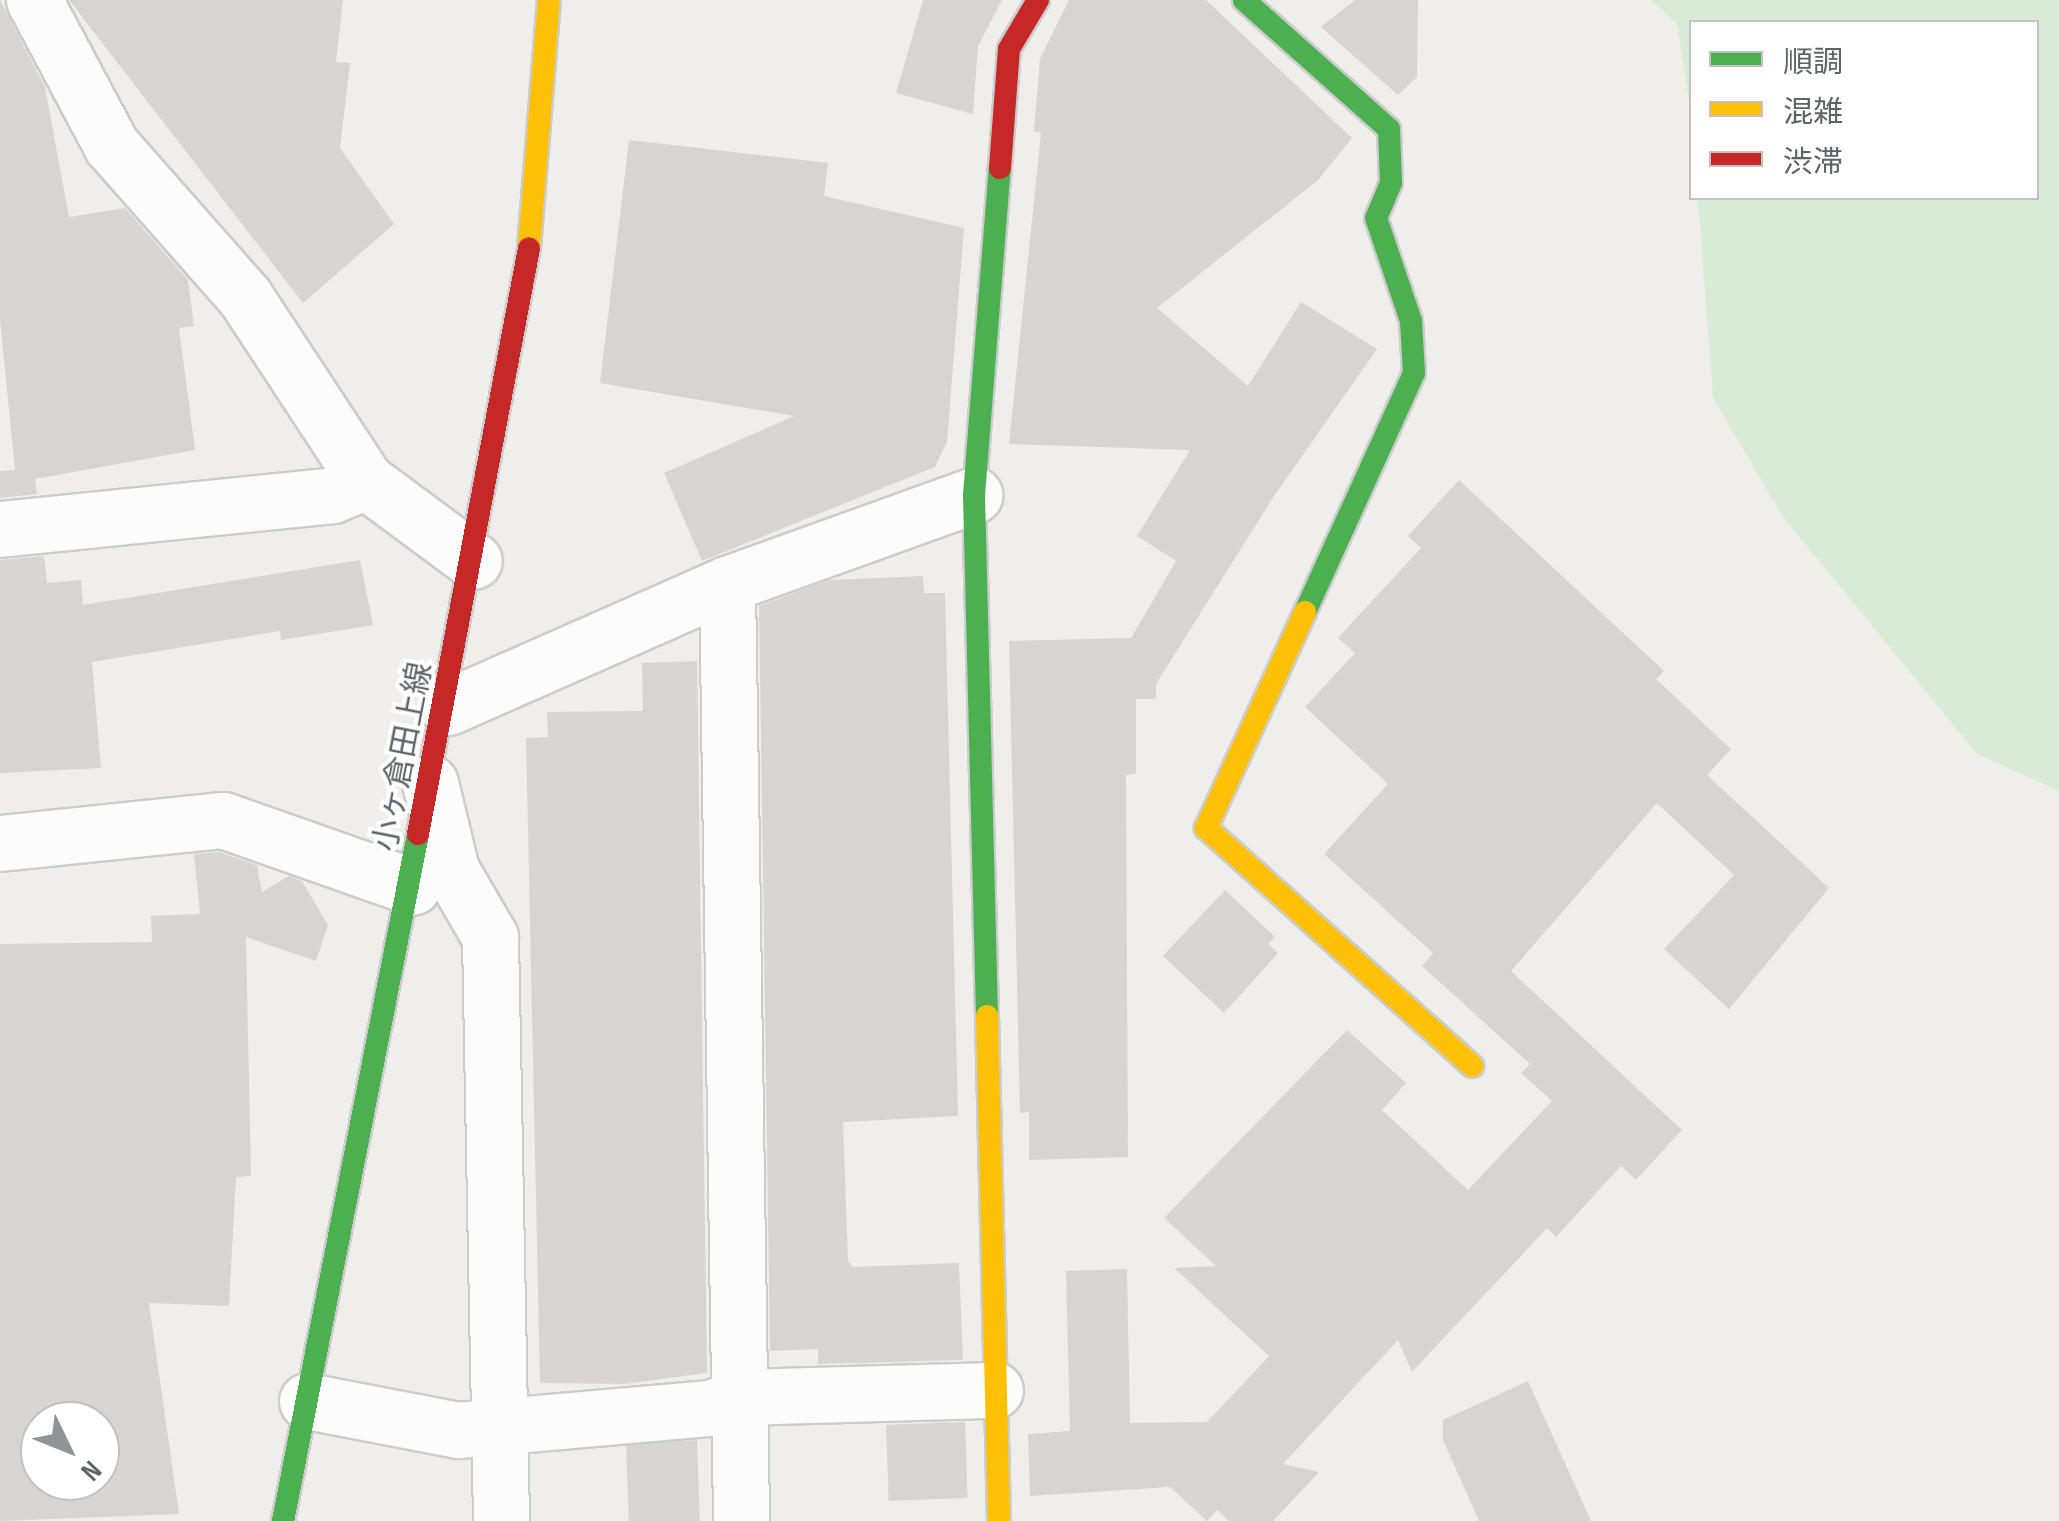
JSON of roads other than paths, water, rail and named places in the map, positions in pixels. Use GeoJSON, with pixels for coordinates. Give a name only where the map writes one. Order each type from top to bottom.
{"type":"FeatureCollection","features":[{"type":"Feature","properties":{"kind":"street"},"geometry":{"type":"LineString","coordinates":[[34,0],[111,145],[245,297],[366,481],[474,560]]}},
{"type":"Feature","properties":{"kind":"street","name":"小ヶ倉田上線"},"geometry":{"type":"LineString","coordinates":[[283,1521],[413,887],[525,291],[550,0]]}},
{"type":"Feature","properties":{"kind":"street"},"geometry":{"type":"LineString","coordinates":[[999,1521],[974,494],[1009,49],[1038,0]]}},
{"type":"Feature","properties":{"kind":"street"},"geometry":{"type":"LineString","coordinates":[[1244,0],[1389,129],[1391,183],[1376,218],[1411,321],[1414,373],[1206,828],[1472,1066]]}},
{"type":"Feature","properties":{"kind":"street"},"geometry":{"type":"LineString","coordinates":[[0,529],[332,495],[366,481]]}},
{"type":"Feature","properties":{"kind":"street"},"geometry":{"type":"LineString","coordinates":[[448,706],[727,584],[974,494]]}},
{"type":"Feature","properties":{"kind":"street"},"geometry":{"type":"LineString","coordinates":[[727,584],[741,1521]]}},
{"type":"Feature","properties":{"kind":"street"},"geometry":{"type":"LineString","coordinates":[[430,783],[451,870],[490,937],[501,1521]]}},
{"type":"Feature","properties":{"kind":"street"},"geometry":{"type":"LineString","coordinates":[[0,843],[223,820],[278,834],[362,876],[413,887]]}},
{"type":"Feature","properties":{"kind":"street"},"geometry":{"type":"LineString","coordinates":[[307,1401],[458,1430],[502,1422],[710,1408],[740,1397],[996,1390]]}}]}
